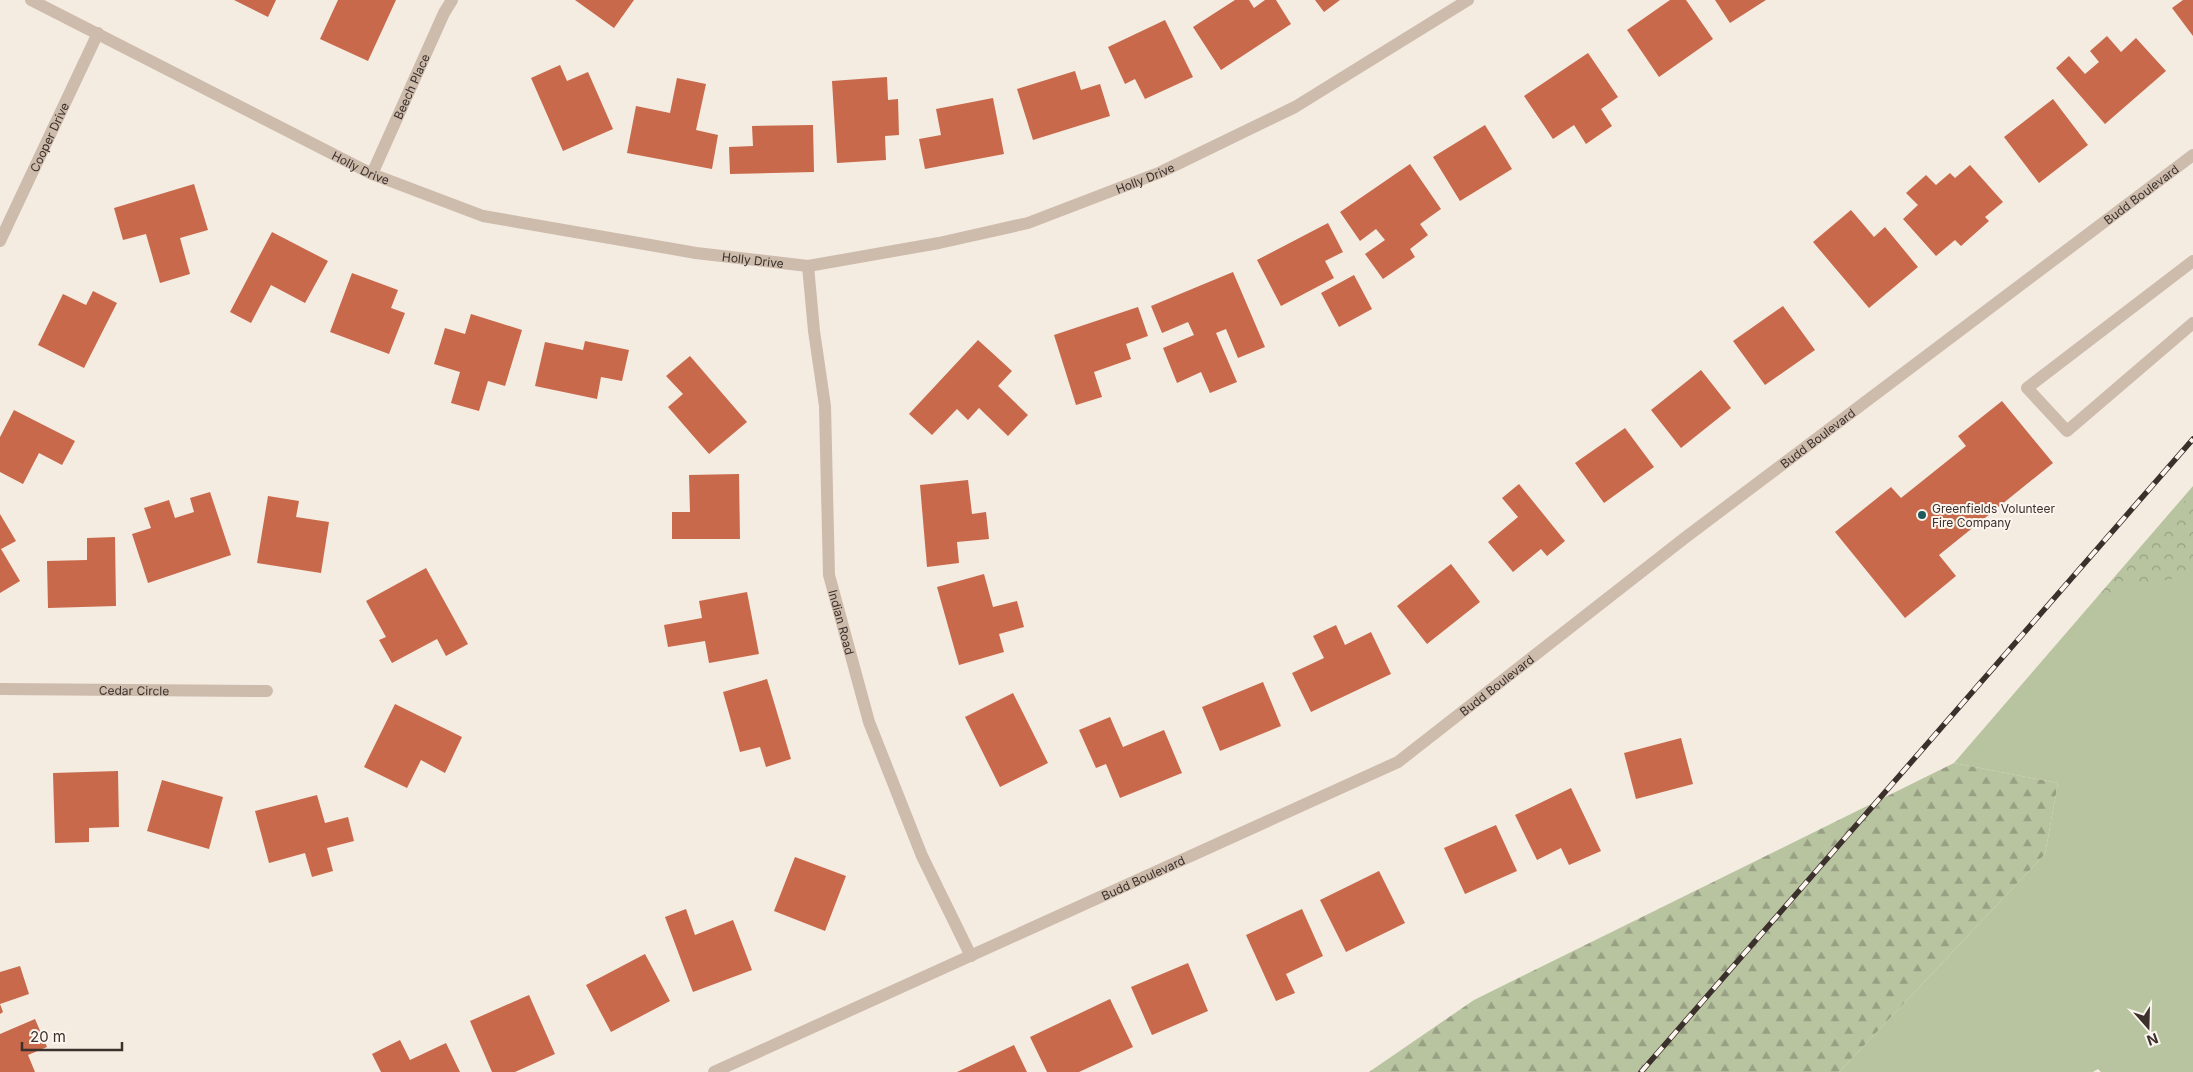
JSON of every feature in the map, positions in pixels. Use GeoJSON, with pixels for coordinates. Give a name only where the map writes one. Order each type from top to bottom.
{"type":"FeatureCollection","features":[{"type":"Feature","properties":{"kind":"street","name":"Holly Drive"},"geometry":{"type":"LineString","coordinates":[[31,0],[372,174],[483,216],[696,253],[808,266],[939,243],[1028,223],[1161,172],[1295,107],[1468,0]]}},
{"type":"Feature","properties":{"kind":"street","name":"Beech Place"},"geometry":{"type":"LineString","coordinates":[[372,174],[444,13],[452,0]]}},
{"type":"Feature","properties":{"kind":"street","name":"Cooper Drive"},"geometry":{"type":"LineString","coordinates":[[0,241],[98,33]]}},
{"type":"Feature","properties":{"kind":"street","name":"Budd Boulevard"},"geometry":{"type":"LineString","coordinates":[[714,1072],[1398,762],[1686,537],[2193,155]]}},
{"type":"Feature","properties":{"kind":"street"},"geometry":{"type":"LineString","coordinates":[[2193,261],[2027,388],[2067,431],[2193,323]]}},
{"type":"Feature","properties":{"kind":"street","name":"Indian Road"},"geometry":{"type":"LineString","coordinates":[[808,266],[814,331],[825,406],[829,575],[869,722],[922,856],[970,956]]}},
{"type":"Feature","properties":{"kind":"street","name":"Cedar Circle"},"geometry":{"type":"LineString","coordinates":[[0,689],[267,690]]}},
{"type":"Feature","properties":{"kind":"green space"},"geometry":{"type":"Polygon","coordinates":[[[2193,486],[2193,1072],[2101,1072],[2098,1069],[2093,1072],[1839,1072],[2045,854],[2058,783],[1954,763],[2193,486]]]}},
{"type":"Feature","properties":{"kind":"green space"},"geometry":{"type":"Polygon","coordinates":[[[2193,492],[2193,574],[2099,595],[2193,492]]]}},
{"type":"Feature","properties":{"kind":"green space"},"geometry":{"type":"Polygon","coordinates":[[[1954,763],[2058,783],[2045,854],[1839,1072],[1369,1072],[1474,1000],[1954,763]]]}},
{"type":"Feature","properties":{"kind":"building"},"geometry":{"type":"Polygon","coordinates":[[[234,0],[276,0],[268,17],[234,0]]]}},
{"type":"Feature","properties":{"kind":"building"},"geometry":{"type":"Polygon","coordinates":[[[338,0],[396,0],[368,61],[320,39],[338,0]]]}},
{"type":"Feature","properties":{"kind":"building"},"geometry":{"type":"Polygon","coordinates":[[[575,0],[634,0],[614,28],[575,0]]]}},
{"type":"Feature","properties":{"kind":"building"},"geometry":{"type":"Polygon","coordinates":[[[1235,0],[1249,0],[1254,8],[1265,0],[1276,0],[1291,24],[1221,70],[1193,27],[1235,0]]]}},
{"type":"Feature","properties":{"kind":"building"},"geometry":{"type":"Polygon","coordinates":[[[1315,0],[1340,0],[1324,12],[1315,0]]]}},
{"type":"Feature","properties":{"kind":"building"},"geometry":{"type":"Polygon","coordinates":[[[1670,0],[1686,0],[1713,39],[1659,77],[1627,30],[1670,0]]]}},
{"type":"Feature","properties":{"kind":"building"},"geometry":{"type":"Polygon","coordinates":[[[1715,0],[1766,0],[1730,23],[1715,0]]]}},
{"type":"Feature","properties":{"kind":"building"},"geometry":{"type":"Polygon","coordinates":[[[2183,0],[2193,0],[2193,36],[2172,8],[2183,0]]]}},
{"type":"Feature","properties":{"kind":"building"},"geometry":{"type":"Polygon","coordinates":[[[1165,20],[1193,77],[1145,99],[1135,79],[1125,84],[1108,47],[1165,20]]]}},
{"type":"Feature","properties":{"kind":"building"},"geometry":{"type":"Polygon","coordinates":[[[2107,36],[2121,52],[2136,38],[2166,71],[2105,124],[2056,68],[2069,56],[2085,74],[2099,62],[2090,51],[2107,36]]]}},
{"type":"Feature","properties":{"kind":"building"},"geometry":{"type":"Polygon","coordinates":[[[1588,53],[1618,97],[1601,109],[1612,126],[1586,144],[1574,125],[1553,139],[1524,96],[1588,53]]]}},
{"type":"Feature","properties":{"kind":"building"},"geometry":{"type":"Polygon","coordinates":[[[560,65],[567,81],[588,72],[613,129],[563,151],[531,78],[560,65]]]}},
{"type":"Feature","properties":{"kind":"building"},"geometry":{"type":"Polygon","coordinates":[[[1075,71],[1081,90],[1100,84],[1110,116],[1033,140],[1017,89],[1075,71]]]}},
{"type":"Feature","properties":{"kind":"building"},"geometry":{"type":"Polygon","coordinates":[[[887,77],[888,100],[898,99],[899,135],[885,136],[886,160],[837,163],[832,81],[887,77]]]}},
{"type":"Feature","properties":{"kind":"building"},"geometry":{"type":"Polygon","coordinates":[[[677,78],[706,84],[696,130],[718,135],[712,169],[627,153],[636,106],[670,113],[677,78]]]}},
{"type":"Feature","properties":{"kind":"building"},"geometry":{"type":"Polygon","coordinates":[[[993,98],[1004,154],[925,169],[919,139],[941,135],[936,109],[993,98]]]}},
{"type":"Feature","properties":{"kind":"building"},"geometry":{"type":"Polygon","coordinates":[[[2053,99],[2088,145],[2039,183],[2004,137],[2053,99]]]}},
{"type":"Feature","properties":{"kind":"building"},"geometry":{"type":"Polygon","coordinates":[[[813,125],[814,172],[730,174],[729,147],[753,146],[752,126],[813,125]]]}},
{"type":"Feature","properties":{"kind":"building"},"geometry":{"type":"Polygon","coordinates":[[[1485,125],[1512,169],[1460,201],[1433,157],[1485,125]]]}},
{"type":"Feature","properties":{"kind":"building"},"geometry":{"type":"Polygon","coordinates":[[[1410,164],[1441,209],[1420,224],[1428,235],[1410,249],[1415,257],[1383,279],[1365,254],[1385,240],[1376,229],[1360,241],[1340,212],[1410,164]]]}},
{"type":"Feature","properties":{"kind":"building"},"geometry":{"type":"Polygon","coordinates":[[[1970,165],[2003,202],[1985,217],[1989,221],[1961,246],[1955,240],[1936,256],[1903,219],[1918,205],[1906,193],[1926,175],[1936,185],[1950,173],[1955,178],[1970,165]]]}},
{"type":"Feature","properties":{"kind":"building"},"geometry":{"type":"Polygon","coordinates":[[[194,184],[208,230],[180,238],[190,274],[160,283],[146,234],[123,240],[114,208],[194,184]]]}},
{"type":"Feature","properties":{"kind":"building"},"geometry":{"type":"Polygon","coordinates":[[[1851,210],[1874,237],[1885,227],[1918,267],[1869,308],[1813,242],[1851,210]]]}},
{"type":"Feature","properties":{"kind":"building"},"geometry":{"type":"Polygon","coordinates":[[[1328,223],[1343,252],[1325,261],[1334,278],[1281,306],[1257,260],[1328,223]]]}},
{"type":"Feature","properties":{"kind":"building"},"geometry":{"type":"Polygon","coordinates":[[[272,232],[328,261],[305,303],[271,285],[251,323],[230,312],[272,232]]]}},
{"type":"Feature","properties":{"kind":"building"},"geometry":{"type":"Polygon","coordinates":[[[1233,272],[1265,347],[1238,358],[1226,329],[1216,333],[1237,382],[1210,393],[1201,372],[1177,383],[1163,348],[1194,335],[1188,322],[1162,333],[1151,306],[1233,272]]]}},
{"type":"Feature","properties":{"kind":"building"},"geometry":{"type":"Polygon","coordinates":[[[352,273],[398,290],[391,308],[405,313],[389,354],[330,332],[352,273]]]}},
{"type":"Feature","properties":{"kind":"building"},"geometry":{"type":"Polygon","coordinates":[[[1354,275],[1372,309],[1339,327],[1321,293],[1354,275]]]}},
{"type":"Feature","properties":{"kind":"building"},"geometry":{"type":"Polygon","coordinates":[[[93,291],[117,303],[84,368],[38,345],[63,294],[86,305],[93,291]]]}},
{"type":"Feature","properties":{"kind":"building"},"geometry":{"type":"Polygon","coordinates":[[[1783,306],[1815,350],[1765,385],[1733,341],[1783,306]]]}},
{"type":"Feature","properties":{"kind":"building"},"geometry":{"type":"Polygon","coordinates":[[[1138,307],[1148,336],[1126,344],[1131,359],[1094,372],[1102,397],[1076,405],[1054,335],[1138,307]]]}},
{"type":"Feature","properties":{"kind":"building"},"geometry":{"type":"Polygon","coordinates":[[[471,314],[522,330],[505,386],[488,381],[479,411],[451,403],[460,372],[434,364],[445,328],[465,334],[471,314]]]}},
{"type":"Feature","properties":{"kind":"building"},"geometry":{"type":"Polygon","coordinates":[[[978,340],[1012,371],[998,386],[1028,415],[1008,436],[979,408],[968,420],[957,409],[932,435],[909,414],[978,340]]]}},
{"type":"Feature","properties":{"kind":"building"},"geometry":{"type":"Polygon","coordinates":[[[585,341],[629,350],[622,381],[601,377],[597,399],[535,386],[545,342],[583,350],[585,341]]]}},
{"type":"Feature","properties":{"kind":"building"},"geometry":{"type":"Polygon","coordinates":[[[690,356],[747,422],[709,454],[668,407],[683,394],[666,376],[690,356]]]}},
{"type":"Feature","properties":{"kind":"building"},"geometry":{"type":"Polygon","coordinates":[[[1701,370],[1731,408],[1681,448],[1651,410],[1701,370]]]}},
{"type":"Feature","properties":{"kind":"building","name":"Greenfields Volunteer Fire Company"},"geometry":{"type":"Polygon","coordinates":[[[2002,401],[2053,463],[1939,555],[1956,576],[1905,618],[1835,532],[1891,487],[1901,498],[1966,446],[1958,436],[2002,401]]]}},
{"type":"Feature","properties":{"kind":"building"},"geometry":{"type":"Polygon","coordinates":[[[14,410],[75,441],[62,465],[39,453],[23,484],[0,472],[0,437],[14,410]]]}},
{"type":"Feature","properties":{"kind":"building"},"geometry":{"type":"Polygon","coordinates":[[[1625,428],[1654,467],[1604,503],[1575,463],[1625,428]]]}},
{"type":"Feature","properties":{"kind":"building"},"geometry":{"type":"Polygon","coordinates":[[[739,474],[740,539],[672,539],[672,512],[690,512],[689,475],[739,474]]]}},
{"type":"Feature","properties":{"kind":"building"},"geometry":{"type":"Polygon","coordinates":[[[968,480],[972,514],[986,512],[989,539],[957,542],[959,563],[927,567],[920,485],[968,480]]]}},
{"type":"Feature","properties":{"kind":"building"},"geometry":{"type":"Polygon","coordinates":[[[1519,484],[1565,541],[1547,556],[1541,549],[1513,572],[1488,542],[1518,517],[1502,498],[1519,484]]]}},
{"type":"Feature","properties":{"kind":"building"},"geometry":{"type":"Polygon","coordinates":[[[210,492],[231,555],[148,583],[132,534],[151,528],[144,508],[169,500],[175,518],[194,512],[190,498],[210,492]]]}},
{"type":"Feature","properties":{"kind":"building"},"geometry":{"type":"Polygon","coordinates":[[[268,496],[299,501],[296,517],[329,522],[321,573],[257,563],[268,496]]]}},
{"type":"Feature","properties":{"kind":"building"},"geometry":{"type":"Polygon","coordinates":[[[0,514],[16,541],[1,549],[20,581],[0,593],[0,514]]]}},
{"type":"Feature","properties":{"kind":"building"},"geometry":{"type":"Polygon","coordinates":[[[115,537],[116,606],[48,608],[47,561],[87,560],[87,538],[115,537]]]}},
{"type":"Feature","properties":{"kind":"building"},"geometry":{"type":"Polygon","coordinates":[[[1451,564],[1480,602],[1427,644],[1397,606],[1451,564]]]}},
{"type":"Feature","properties":{"kind":"building"},"geometry":{"type":"Polygon","coordinates":[[[426,568],[468,644],[446,656],[437,639],[392,663],[379,640],[386,637],[366,601],[426,568]]]}},
{"type":"Feature","properties":{"kind":"building"},"geometry":{"type":"Polygon","coordinates":[[[984,574],[993,607],[1017,601],[1024,627],[999,634],[1004,652],[959,665],[937,587],[984,574]]]}},
{"type":"Feature","properties":{"kind":"building"},"geometry":{"type":"Polygon","coordinates":[[[747,592],[759,654],[709,663],[705,641],[668,647],[664,625],[702,618],[699,601],[747,592]]]}},
{"type":"Feature","properties":{"kind":"building"},"geometry":{"type":"Polygon","coordinates":[[[1336,625],[1345,645],[1371,632],[1391,674],[1311,712],[1292,673],[1324,658],[1313,636],[1336,625]]]}},
{"type":"Feature","properties":{"kind":"building"},"geometry":{"type":"Polygon","coordinates":[[[767,679],[791,759],[766,767],[760,747],[740,752],[723,692],[767,679]]]}},
{"type":"Feature","properties":{"kind":"building"},"geometry":{"type":"Polygon","coordinates":[[[1263,682],[1281,726],[1220,751],[1202,707],[1263,682]]]}},
{"type":"Feature","properties":{"kind":"building"},"geometry":{"type":"Polygon","coordinates":[[[1013,693],[1048,763],[1000,787],[965,717],[1013,693]]]}},
{"type":"Feature","properties":{"kind":"building"},"geometry":{"type":"Polygon","coordinates":[[[395,704],[462,737],[445,773],[421,760],[407,788],[364,767],[395,704]]]}},
{"type":"Feature","properties":{"kind":"building"},"geometry":{"type":"Polygon","coordinates":[[[1110,717],[1123,747],[1164,730],[1182,773],[1120,798],[1106,764],[1096,768],[1079,730],[1110,717]]]}},
{"type":"Feature","properties":{"kind":"building"},"geometry":{"type":"Polygon","coordinates":[[[1681,738],[1693,784],[1636,799],[1624,753],[1681,738]]]}},
{"type":"Feature","properties":{"kind":"building"},"geometry":{"type":"Polygon","coordinates":[[[118,771],[119,827],[89,828],[89,842],[55,843],[53,773],[118,771]]]}},
{"type":"Feature","properties":{"kind":"building"},"geometry":{"type":"Polygon","coordinates":[[[162,780],[223,797],[209,849],[147,831],[162,780]]]}},
{"type":"Feature","properties":{"kind":"building"},"geometry":{"type":"Polygon","coordinates":[[[1571,788],[1601,851],[1569,865],[1561,848],[1537,860],[1515,815],[1571,788]]]}},
{"type":"Feature","properties":{"kind":"building"},"geometry":{"type":"Polygon","coordinates":[[[317,795],[325,823],[348,817],[354,841],[327,848],[333,871],[312,877],[305,853],[269,863],[255,811],[317,795]]]}},
{"type":"Feature","properties":{"kind":"building"},"geometry":{"type":"Polygon","coordinates":[[[1496,825],[1517,871],[1465,894],[1444,848],[1496,825]]]}},
{"type":"Feature","properties":{"kind":"building"},"geometry":{"type":"Polygon","coordinates":[[[795,857],[846,876],[825,931],[774,911],[795,857]]]}},
{"type":"Feature","properties":{"kind":"building"},"geometry":{"type":"Polygon","coordinates":[[[1379,871],[1405,923],[1346,952],[1320,900],[1379,871]]]}},
{"type":"Feature","properties":{"kind":"building"},"geometry":{"type":"Polygon","coordinates":[[[686,909],[695,935],[733,920],[752,970],[693,992],[665,917],[686,909]]]}},
{"type":"Feature","properties":{"kind":"building"},"geometry":{"type":"Polygon","coordinates":[[[1302,909],[1323,956],[1286,974],[1295,993],[1276,1001],[1246,935],[1302,909]]]}},
{"type":"Feature","properties":{"kind":"building"},"geometry":{"type":"Polygon","coordinates":[[[645,954],[670,1001],[611,1032],[586,985],[645,954]]]}},
{"type":"Feature","properties":{"kind":"building"},"geometry":{"type":"Polygon","coordinates":[[[1188,963],[1208,1011],[1152,1035],[1131,987],[1188,963]]]}},
{"type":"Feature","properties":{"kind":"building"},"geometry":{"type":"Polygon","coordinates":[[[20,966],[29,994],[0,1004],[0,972],[20,966]]]}},
{"type":"Feature","properties":{"kind":"building"},"geometry":{"type":"Polygon","coordinates":[[[529,995],[555,1054],[515,1072],[492,1072],[470,1021],[529,995]]]}},
{"type":"Feature","properties":{"kind":"building"},"geometry":{"type":"Polygon","coordinates":[[[1110,999],[1133,1047],[1079,1072],[1047,1072],[1030,1037],[1110,999]]]}},
{"type":"Feature","properties":{"kind":"building"},"geometry":{"type":"Polygon","coordinates":[[[35,1019],[47,1047],[28,1055],[35,1072],[0,1072],[0,1034],[35,1019]]]}},
{"type":"Feature","properties":{"kind":"building"},"geometry":{"type":"Polygon","coordinates":[[[400,1040],[410,1060],[446,1043],[460,1072],[381,1072],[372,1054],[400,1040]]]}},
{"type":"Feature","properties":{"kind":"building"},"geometry":{"type":"Polygon","coordinates":[[[1014,1045],[1027,1072],[957,1072],[1014,1045]]]}},
{"type":"Feature","properties":{"kind":"railway"},"geometry":{"type":"LineString","coordinates":[[1641,1072],[2193,439]]}},
{"type":"Feature","properties":{"kind":"place","name":"Greenfields Volunteer Fire Company"},"geometry":{"type":"Point","coordinates":[1922,515]}}]}
